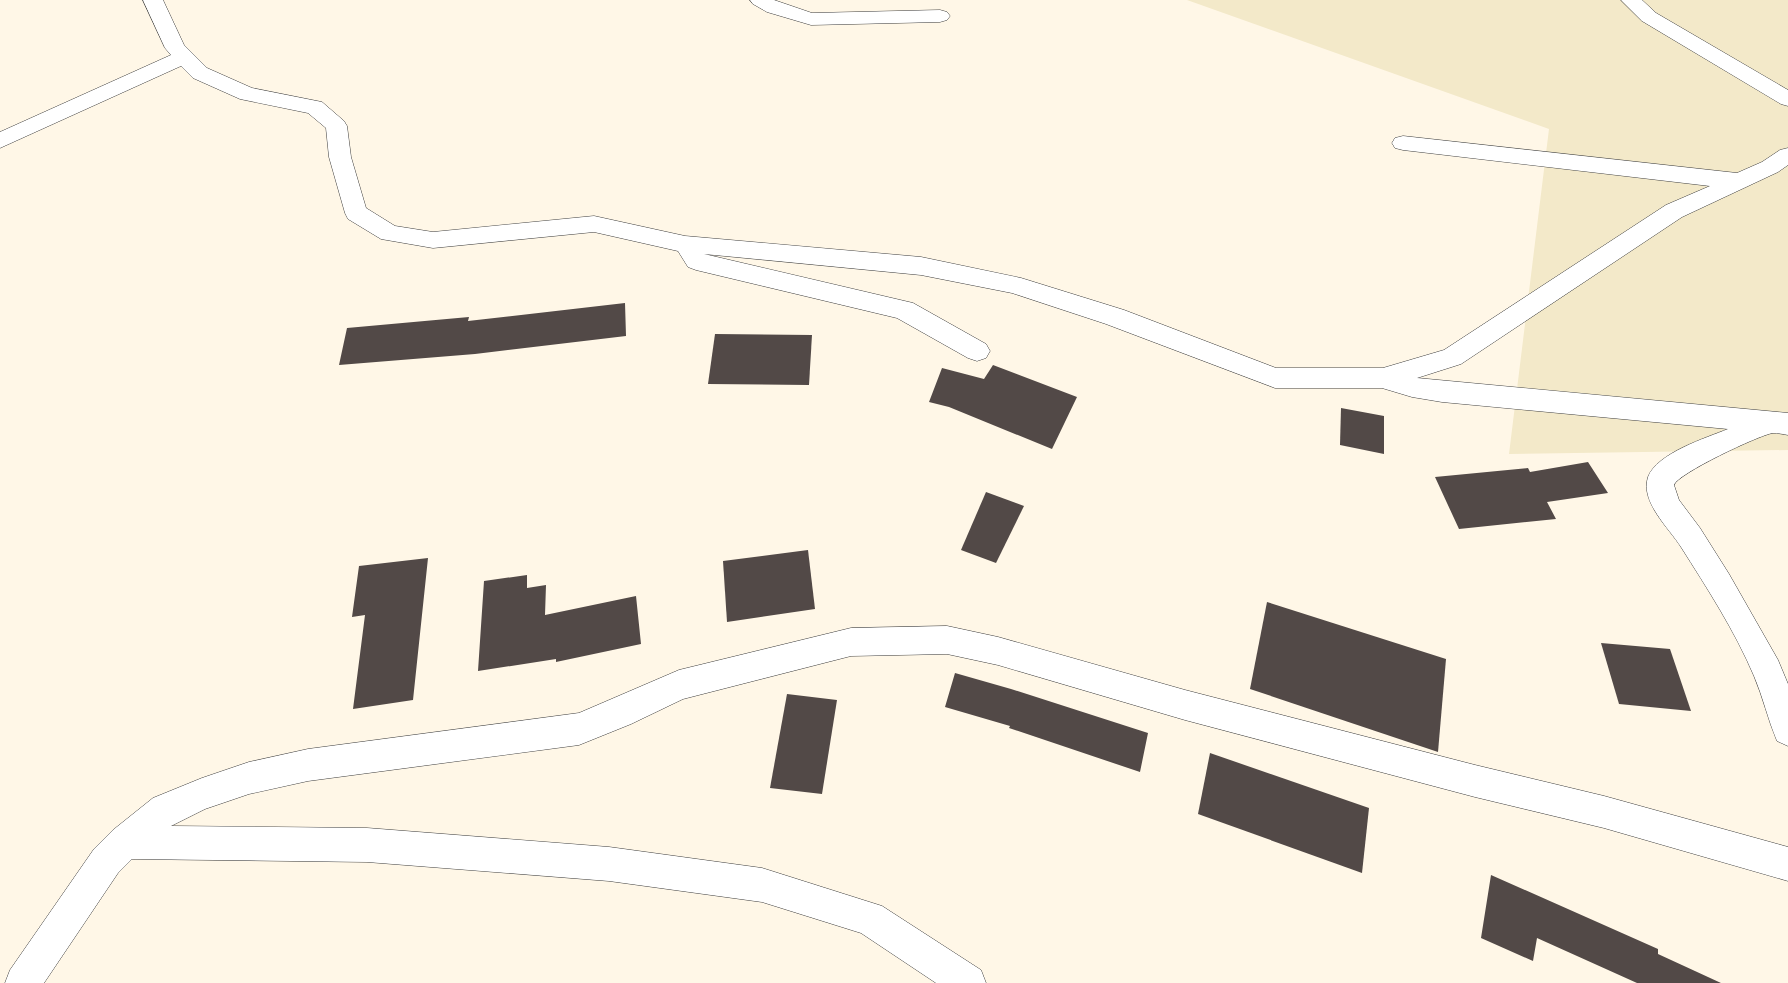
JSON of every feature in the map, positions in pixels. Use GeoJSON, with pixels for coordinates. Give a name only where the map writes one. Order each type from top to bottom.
{"type":"FeatureCollection","features":[{"type":"Feature","properties":{"kind":"street"},"geometry":{"type":"LineString","coordinates":[[153,0],[175,48],[200,72],[247,94],[315,106],[336,126],[340,157],[356,213],[389,233],[433,240],[594,224],[685,244],[930,268],[1013,284],[1115,317],[1275,378],[1383,378],[1452,357],[1674,210],[1739,182],[1770,167],[1788,155]]}},
{"type":"Feature","properties":{"kind":"street"},"geometry":{"type":"LineString","coordinates":[[760,0],[774,8],[811,19],[940,16]]}},
{"type":"Feature","properties":{"kind":"street"},"geometry":{"type":"LineString","coordinates":[[1631,0],[1649,17],[1788,99]]}},
{"type":"Feature","properties":{"kind":"street"},"geometry":{"type":"LineString","coordinates":[[0,140],[184,57]]}},
{"type":"Feature","properties":{"kind":"street"},"geometry":{"type":"LineString","coordinates":[[1403,143],[1739,182]]}},
{"type":"Feature","properties":{"kind":"street"},"geometry":{"type":"LineString","coordinates":[[685,244],[696,261],[904,310],[977,351]]}},
{"type":"Feature","properties":{"kind":"street"},"geometry":{"type":"LineString","coordinates":[[1383,378],[1414,388],[1604,408],[1779,423]]}},
{"type":"Feature","properties":{"kind":"street"},"geometry":{"type":"LineString","coordinates":[[1779,423],[1691,457],[1668,469],[1662,477],[1661,490],[1666,502],[1686,530],[1764,663],[1788,730]]}},
{"type":"Feature","properties":{"kind":"street"},"geometry":{"type":"LineString","coordinates":[[23,983],[106,860],[165,810],[202,794],[249,778],[308,765],[579,729],[679,686],[742,668],[851,642],[947,640],[998,651],[1233,718],[1475,781],[1604,812],[1788,864]]}},
{"type":"Feature","properties":{"kind":"street"},"geometry":{"type":"LineString","coordinates":[[125,842],[367,845],[609,864],[762,885],[870,918],[968,983]]}},
{"type":"Feature","properties":{"kind":"shaded area"},"geometry":{"type":"Polygon","coordinates":[[[1187,0],[1788,0],[1788,450],[1509,454],[1549,129],[1187,0]]]}},
{"type":"Feature","properties":{"kind":"building"},"geometry":{"type":"Polygon","coordinates":[[[625,303],[626,336],[475,354],[339,365],[347,328],[469,317],[468,321],[625,303]]]}},
{"type":"Feature","properties":{"kind":"building"},"geometry":{"type":"Polygon","coordinates":[[[715,334],[812,335],[809,385],[708,384],[715,334]]]}},
{"type":"Feature","properties":{"kind":"building"},"geometry":{"type":"Polygon","coordinates":[[[993,365],[1077,397],[1052,449],[949,407],[929,402],[942,368],[984,379],[993,365]]]}},
{"type":"Feature","properties":{"kind":"building"},"geometry":{"type":"Polygon","coordinates":[[[1341,408],[1384,416],[1384,454],[1340,445],[1341,408]]]}},
{"type":"Feature","properties":{"kind":"building"},"geometry":{"type":"Polygon","coordinates":[[[1588,462],[1608,493],[1547,502],[1556,519],[1459,529],[1435,477],[1528,468],[1530,472],[1588,462]]]}},
{"type":"Feature","properties":{"kind":"building"},"geometry":{"type":"Polygon","coordinates":[[[986,492],[1024,506],[996,563],[961,550],[986,492]]]}},
{"type":"Feature","properties":{"kind":"building"},"geometry":{"type":"Polygon","coordinates":[[[808,550],[815,609],[727,622],[723,561],[808,550]]]}},
{"type":"Feature","properties":{"kind":"building"},"geometry":{"type":"Polygon","coordinates":[[[428,558],[413,700],[353,709],[365,615],[352,617],[359,566],[428,558]]]}},
{"type":"Feature","properties":{"kind":"building"},"geometry":{"type":"Polygon","coordinates":[[[527,575],[527,588],[546,585],[545,615],[636,596],[641,644],[556,662],[556,659],[478,671],[484,581],[527,575]]]}},
{"type":"Feature","properties":{"kind":"building"},"geometry":{"type":"Polygon","coordinates":[[[1267,602],[1446,659],[1438,752],[1250,689],[1267,602]]]}},
{"type":"Feature","properties":{"kind":"building"},"geometry":{"type":"Polygon","coordinates":[[[1601,643],[1670,649],[1691,711],[1619,704],[1601,643]]]}},
{"type":"Feature","properties":{"kind":"building"},"geometry":{"type":"Polygon","coordinates":[[[955,673],[1148,733],[1140,772],[1009,728],[1010,726],[945,707],[955,673]]]}},
{"type":"Feature","properties":{"kind":"building"},"geometry":{"type":"Polygon","coordinates":[[[787,694],[837,700],[822,794],[770,788],[787,694]]]}},
{"type":"Feature","properties":{"kind":"building"},"geometry":{"type":"Polygon","coordinates":[[[1210,753],[1369,808],[1362,873],[1198,814],[1210,753]]]}},
{"type":"Feature","properties":{"kind":"building"},"geometry":{"type":"Polygon","coordinates":[[[1491,875],[1658,949],[1658,954],[1721,983],[1637,983],[1537,938],[1533,961],[1481,938],[1491,875]]]}}]}
